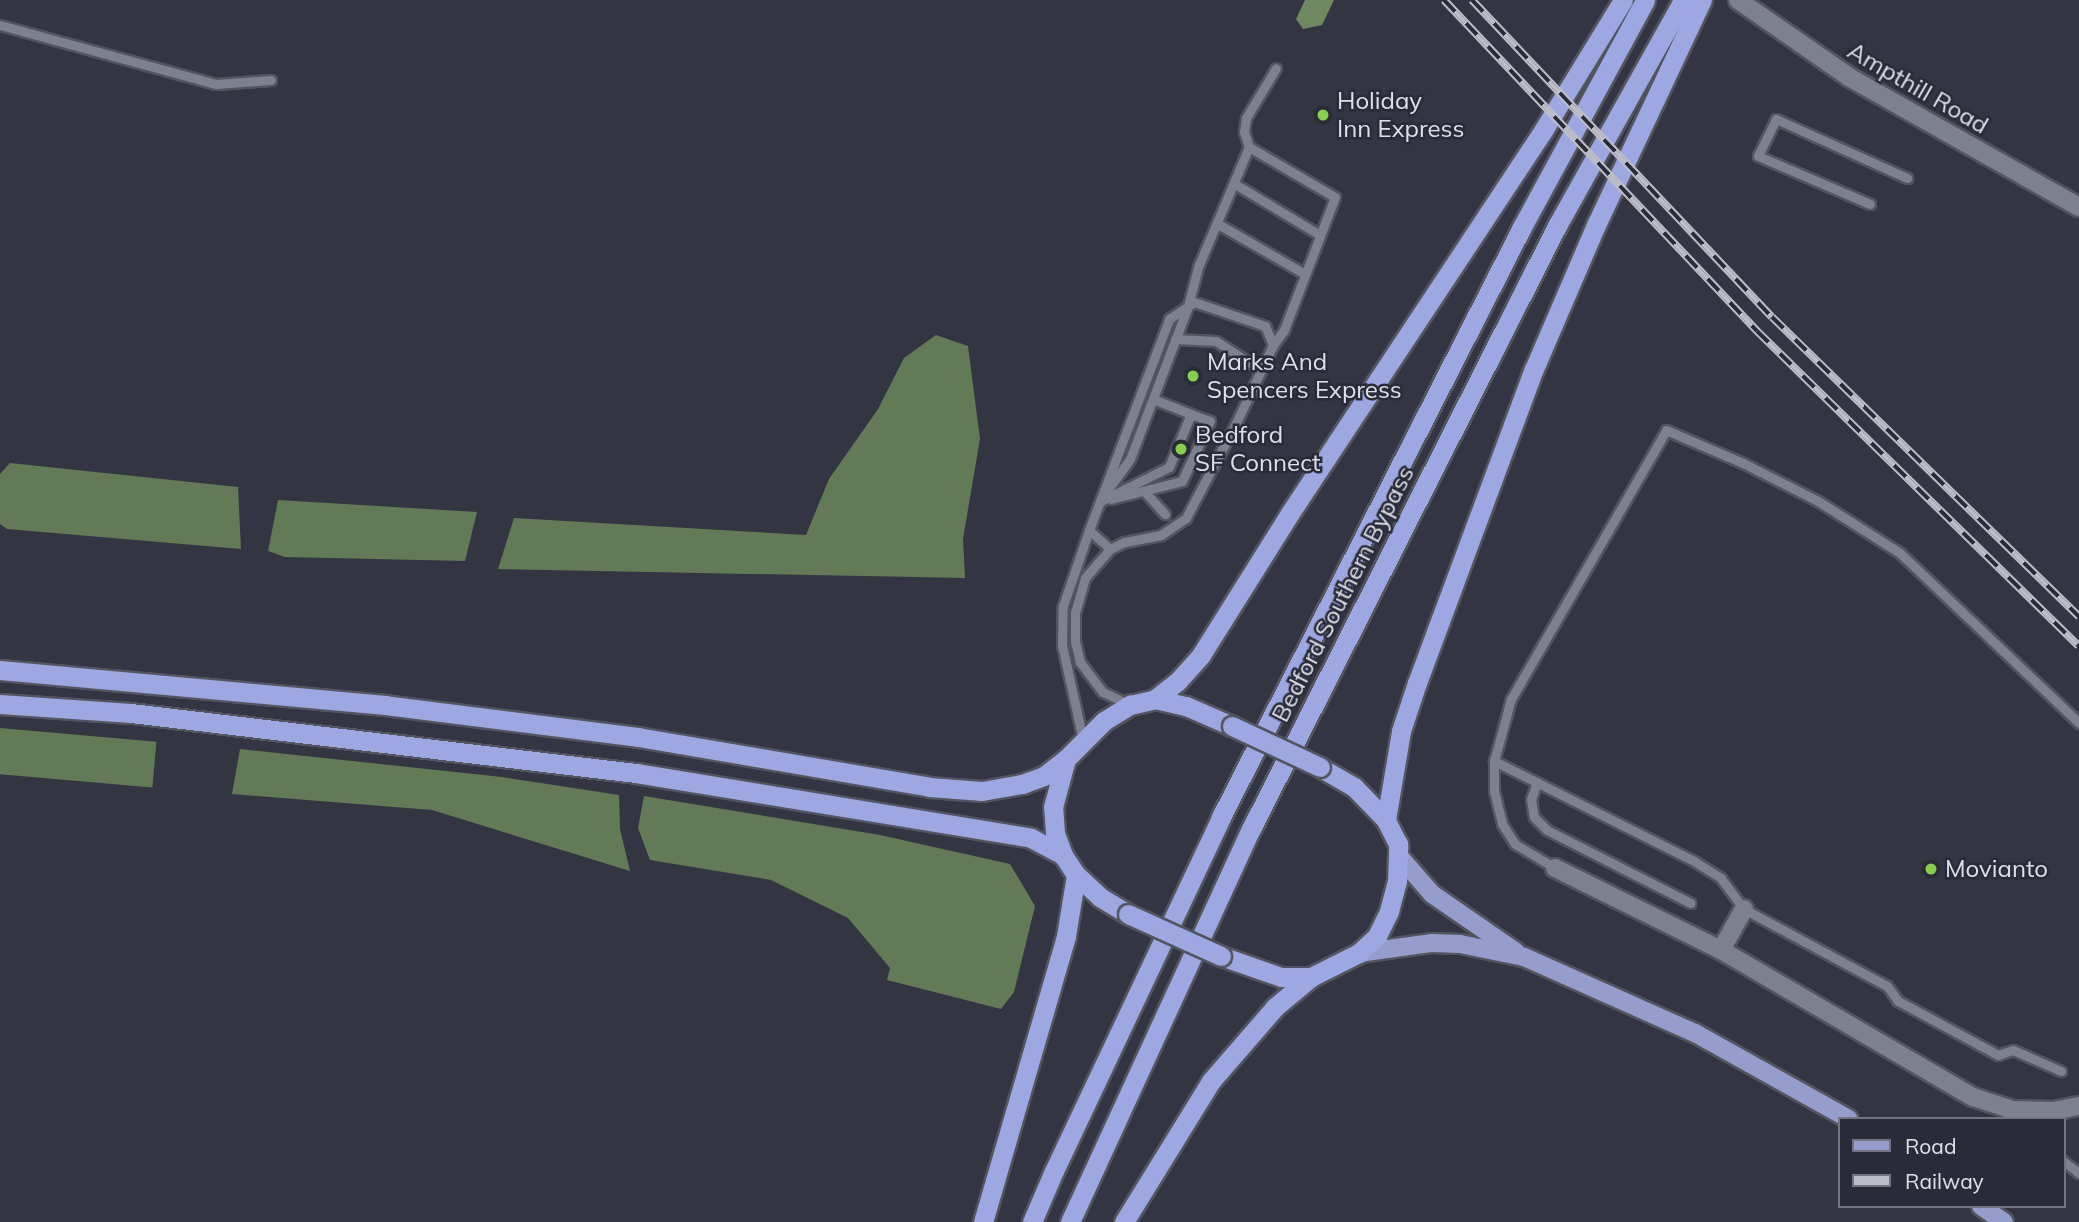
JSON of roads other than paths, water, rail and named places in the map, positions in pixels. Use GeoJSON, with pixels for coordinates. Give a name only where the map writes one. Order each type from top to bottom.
{"type":"FeatureCollection","features":[{"type":"Feature","properties":{"kind":"highway"},"geometry":{"type":"LineString","coordinates":[[0,670],[398,707],[638,737],[929,787],[982,791],[1022,784],[1044,776],[1066,759],[1104,721],[1130,705],[1155,699],[1177,682],[1201,655],[1290,513],[1544,129],[1623,0]]}},
{"type":"Feature","properties":{"kind":"highway","name":"Bedford Southern Bypass"},"geometry":{"type":"LineString","coordinates":[[1032,1222],[1220,817],[1522,227],[1645,0]]}},
{"type":"Feature","properties":{"kind":"highway","name":"Bedford Southern Bypass"},"geometry":{"type":"LineString","coordinates":[[1070,1222],[1251,829],[1558,224],[1683,0]]}},
{"type":"Feature","properties":{"kind":"highway"},"geometry":{"type":"LineString","coordinates":[[1386,820],[1401,731],[1534,369],[1596,225],[1702,0]]}},
{"type":"Feature","properties":{"kind":"highway"},"geometry":{"type":"LineString","coordinates":[[1124,1222],[1211,1081],[1275,1007],[1311,977],[1359,953],[1377,936],[1389,911],[1397,882],[1398,844],[1386,820],[1354,787],[1320,767],[1186,705],[1155,699]]}},
{"type":"Feature","properties":{"kind":"highway"},"geometry":{"type":"LineString","coordinates":[[0,704],[131,713],[636,773],[1031,838],[1063,855]]}},
{"type":"Feature","properties":{"kind":"highway"},"geometry":{"type":"LineString","coordinates":[[1066,759],[1053,807],[1055,832],[1063,855],[1076,875],[1100,897],[1128,914],[1221,956],[1281,977],[1311,977]]}},
{"type":"Feature","properties":{"kind":"highway"},"geometry":{"type":"LineString","coordinates":[[983,1222],[1066,936],[1076,875]]}},
{"type":"Feature","properties":{"kind":"main road"},"geometry":{"type":"LineString","coordinates":[[1398,855],[1432,894],[1524,957],[1695,1032],[1845,1117]]}},
{"type":"Feature","properties":{"kind":"main road"},"geometry":{"type":"LineString","coordinates":[[1359,953],[1432,943],[1460,944],[1524,957]]}},
{"type":"Feature","properties":{"kind":"main road"},"geometry":{"type":"LineString","coordinates":[[1984,1208],[2004,1222]]}},
{"type":"Feature","properties":{"kind":"street","name":"Ampthill Road"},"geometry":{"type":"LineString","coordinates":[[1738,0],[1872,91],[2079,207]]}},
{"type":"Feature","properties":{"kind":"street"},"geometry":{"type":"LineString","coordinates":[[1555,868],[1721,950],[1973,1097],[2017,1114],[2079,1106]]}},
{"type":"Feature","properties":{"kind":"street"},"geometry":{"type":"LineString","coordinates":[[1721,950],[1744,909]]}},
{"type":"Feature","properties":{"kind":"lane"},"geometry":{"type":"LineString","coordinates":[[0,25],[216,84],[271,80]]}},
{"type":"Feature","properties":{"kind":"lane"},"geometry":{"type":"LineString","coordinates":[[1099,502],[1130,458],[1188,306],[1199,267],[1249,147],[1244,132],[1246,118],[1276,68]]}},
{"type":"Feature","properties":{"kind":"lane"},"geometry":{"type":"LineString","coordinates":[[1870,204],[1758,156],[1776,118],[1907,178]]}},
{"type":"Feature","properties":{"kind":"lane"},"geometry":{"type":"LineString","coordinates":[[1130,705],[1103,692],[1080,662],[1075,641],[1075,613],[1085,578],[1110,549],[1161,534],[1186,518],[1236,423],[1259,369],[1284,330],[1335,197],[1249,147]]}},
{"type":"Feature","properties":{"kind":"lane"},"geometry":{"type":"LineString","coordinates":[[1235,184],[1320,234]]}},
{"type":"Feature","properties":{"kind":"lane"},"geometry":{"type":"LineString","coordinates":[[1218,224],[1306,274]]}},
{"type":"Feature","properties":{"kind":"lane"},"geometry":{"type":"LineString","coordinates":[[1083,740],[1062,645],[1063,606],[1088,530],[1169,319],[1194,302],[1265,326],[1273,345]]}},
{"type":"Feature","properties":{"kind":"lane"},"geometry":{"type":"LineString","coordinates":[[1175,339],[1216,341],[1259,369]]}},
{"type":"Feature","properties":{"kind":"lane"},"geometry":{"type":"LineString","coordinates":[[1099,502],[1182,481],[1210,421],[1153,399]]}},
{"type":"Feature","properties":{"kind":"lane"},"geometry":{"type":"LineString","coordinates":[[1099,502],[1169,467],[1191,414]]}},
{"type":"Feature","properties":{"kind":"lane"},"geometry":{"type":"LineString","coordinates":[[1555,868],[1515,844],[1502,824],[1494,791],[1494,761],[1511,699],[1666,430],[1743,463],[1818,501],[1900,553],[2079,723]]}},
{"type":"Feature","properties":{"kind":"lane"},"geometry":{"type":"LineString","coordinates":[[1145,492],[1165,514]]}},
{"type":"Feature","properties":{"kind":"lane"},"geometry":{"type":"LineString","coordinates":[[1088,530],[1110,549]]}},
{"type":"Feature","properties":{"kind":"lane"},"geometry":{"type":"LineString","coordinates":[[1494,761],[1703,867],[1721,878],[1744,909],[1887,986],[1898,1001],[1998,1055],[2013,1050],[2061,1071]]}},
{"type":"Feature","properties":{"kind":"lane"},"geometry":{"type":"LineString","coordinates":[[1537,782],[1531,799],[1534,817],[1547,830],[1690,903]]}},
{"type":"Feature","properties":{"kind":"railway"},"geometry":{"type":"LineString","coordinates":[[1444,0],[1757,331],[2079,646]]}},
{"type":"Feature","properties":{"kind":"railway"},"geometry":{"type":"LineString","coordinates":[[1472,0],[1772,317],[2079,617]]}},
{"type":"Feature","properties":{"kind":"place","name":"Holiday Inn Express"},"geometry":{"type":"Point","coordinates":[1323,115]}},
{"type":"Feature","properties":{"kind":"place","name":"Marks And Spencers Express"},"geometry":{"type":"Point","coordinates":[1193,376]}},
{"type":"Feature","properties":{"kind":"place","name":"Bedford SF Connect"},"geometry":{"type":"Point","coordinates":[1181,449]}},
{"type":"Feature","properties":{"kind":"place","name":"Movianto"},"geometry":{"type":"Point","coordinates":[1931,869]}}]}
